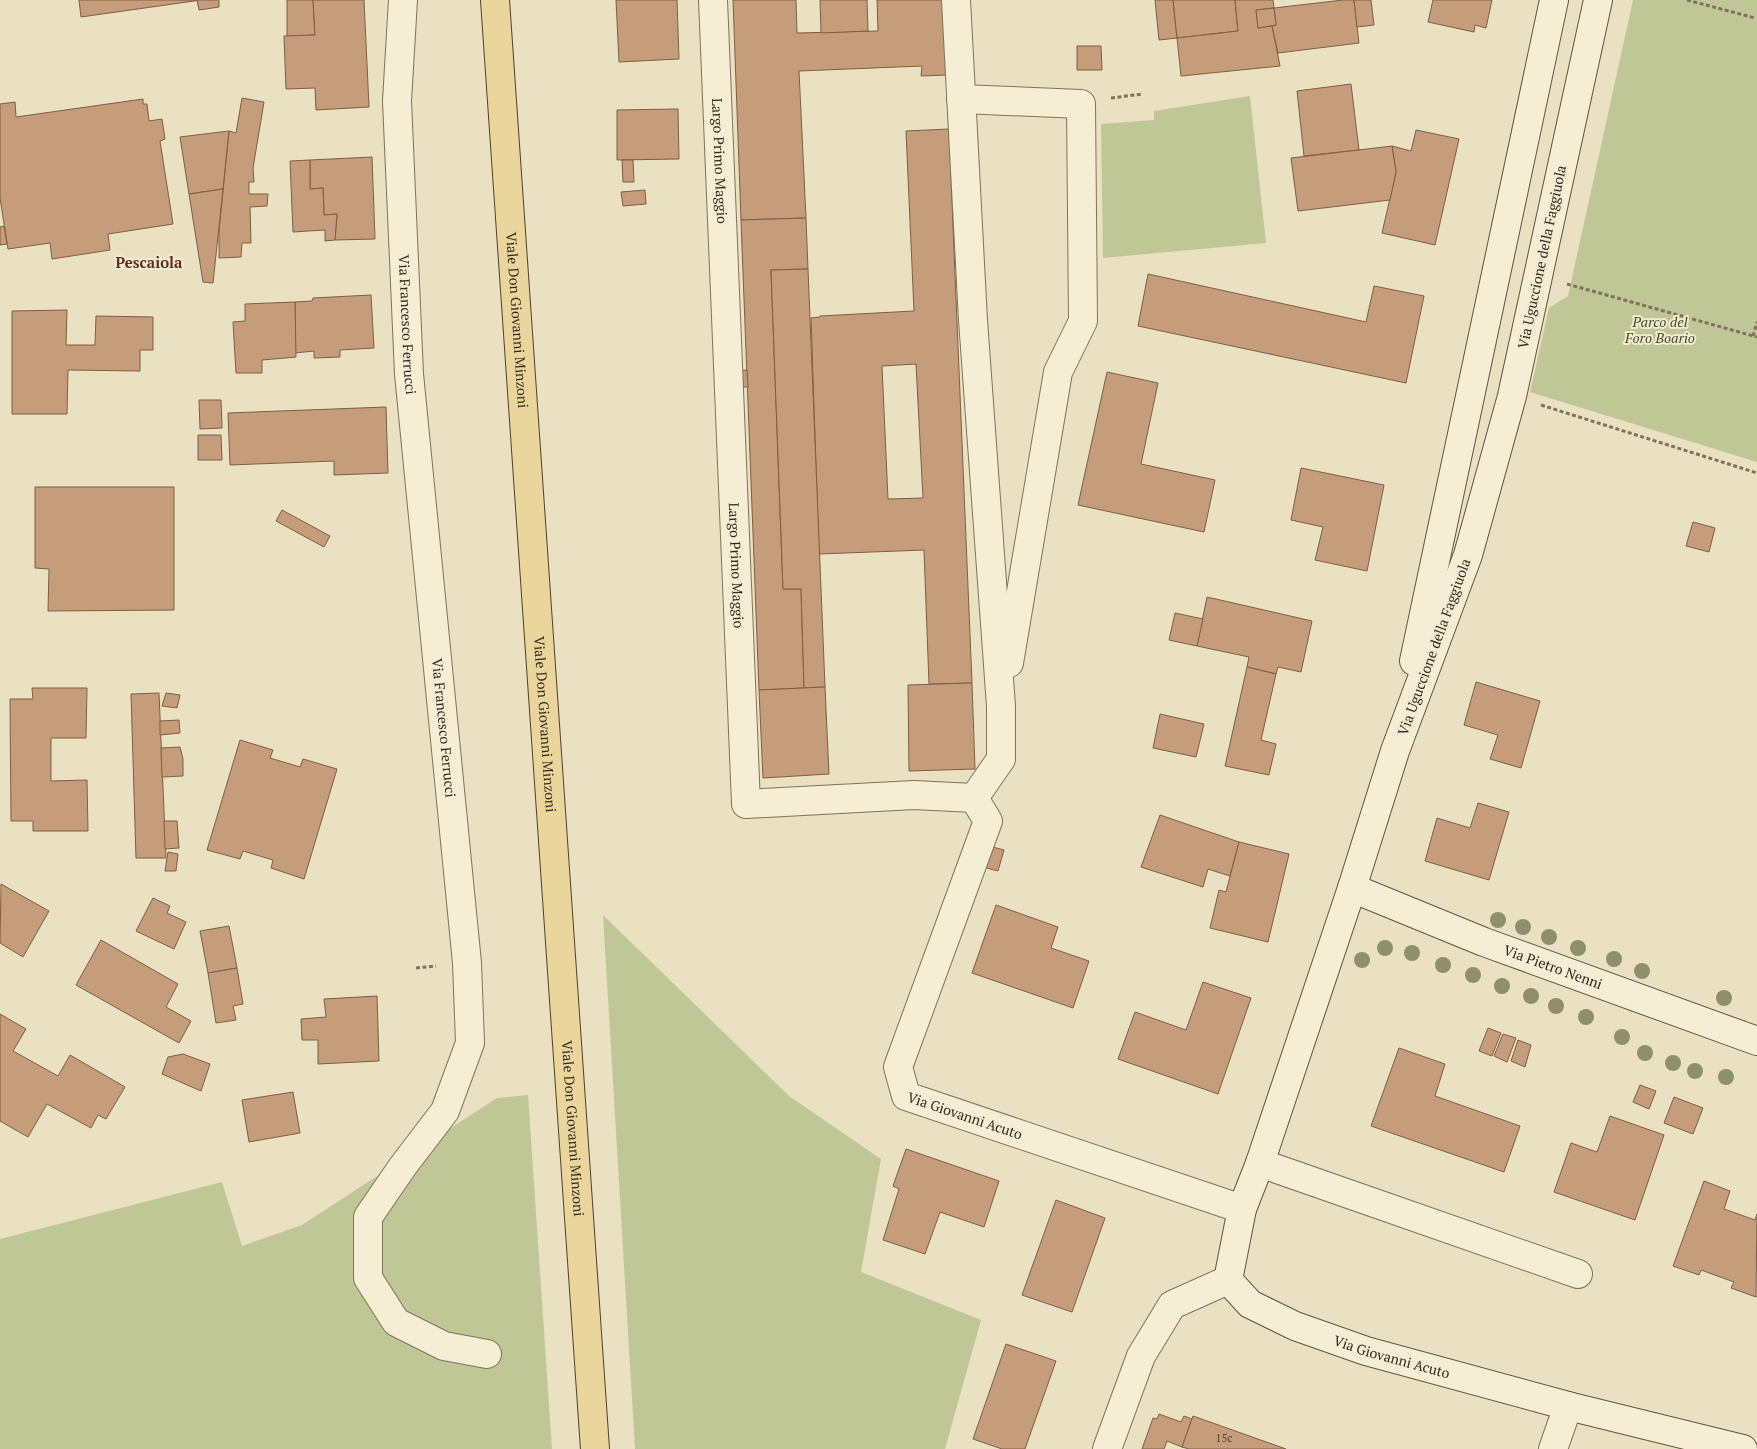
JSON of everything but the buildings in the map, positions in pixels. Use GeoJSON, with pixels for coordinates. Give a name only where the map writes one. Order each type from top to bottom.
{"type":"FeatureCollection","features":[{"type":"Feature","properties":{"kind":"main road","name":"Viale Don Giovanni Minzoni"},"geometry":{"type":"LineString","coordinates":[[496,0],[595,1449]]}},
{"type":"Feature","properties":{"kind":"street","name":"Via Francesco Ferrucci"},"geometry":{"type":"LineString","coordinates":[[403,0],[397,101],[408,374],[467,963],[470,1043],[445,1111],[403,1166],[368,1217],[368,1278],[396,1322],[444,1346],[487,1354]]}},
{"type":"Feature","properties":{"kind":"street","name":"Largo Primo Maggio"},"geometry":{"type":"LineString","coordinates":[[712,0],[746,804],[914,795],[974,798]]}},
{"type":"Feature","properties":{"kind":"street"},"geometry":{"type":"LineString","coordinates":[[956,0],[973,320],[1002,706],[1001,759],[974,798]]}},
{"type":"Feature","properties":{"kind":"street","name":"Via Uguccione della Faggiuola"},"geometry":{"type":"LineString","coordinates":[[1395,751],[1554,0]]}},
{"type":"Feature","properties":{"kind":"street","name":"Via Uguccione della Faggiuola"},"geometry":{"type":"LineString","coordinates":[[1352,888],[1395,751],[1468,555],[1512,396],[1598,0]]}},
{"type":"Feature","properties":{"kind":"street"},"geometry":{"type":"LineString","coordinates":[[961,98],[1081,104],[1083,321],[1058,372],[1002,706]]}},
{"type":"Feature","properties":{"kind":"street","name":"Via Giovanni Acuto"},"geometry":{"type":"LineString","coordinates":[[974,798],[988,821],[898,1067],[906,1096],[1242,1209]]}},
{"type":"Feature","properties":{"kind":"street"},"geometry":{"type":"LineString","coordinates":[[1107,1449],[1141,1356],[1172,1305],[1228,1280],[1242,1209],[1260,1162],[1352,888]]}},
{"type":"Feature","properties":{"kind":"street","name":"Via Pietro Nenni"},"geometry":{"type":"LineString","coordinates":[[1352,888],[1484,942],[1757,1041]]}},
{"type":"Feature","properties":{"kind":"street"},"geometry":{"type":"LineString","coordinates":[[1260,1162],[1578,1274]]}},
{"type":"Feature","properties":{"kind":"street","name":"Via Giovanni Acuto"},"geometry":{"type":"LineString","coordinates":[[1228,1280],[1250,1304],[1295,1326],[1366,1351],[1568,1406],[1743,1449]]}},
{"type":"Feature","properties":{"kind":"street"},"geometry":{"type":"LineString","coordinates":[[1553,1449],[1568,1406]]}},
{"type":"Feature","properties":{"kind":"path"},"geometry":{"type":"LineString","coordinates":[[1687,0],[1754,18]]}},
{"type":"Feature","properties":{"kind":"path"},"geometry":{"type":"LineString","coordinates":[[1538,275],[1755,337],[1757,322]]}},
{"type":"Feature","properties":{"kind":"path"},"geometry":{"type":"LineString","coordinates":[[1512,396],[1757,473]]}},
{"type":"Feature","properties":{"kind":"green space","name":"Parco del Foro Boario"},"geometry":{"type":"Polygon","coordinates":[[[1633,0],[1757,0],[1757,462],[1530,392],[1549,308],[1568,296],[1633,0]]]}},
{"type":"Feature","properties":{"kind":"green space"},"geometry":{"type":"Polygon","coordinates":[[[1250,96],[1266,243],[1103,258],[1101,124],[1154,120],[1154,111],[1250,96]]]}},
{"type":"Feature","properties":{"kind":"green space"},"geometry":{"type":"Polygon","coordinates":[[[603,915],[789,1096],[881,1159],[861,1272],[981,1320],[945,1449],[635,1449],[603,915]]]}},
{"type":"Feature","properties":{"kind":"green space"},"geometry":{"type":"Polygon","coordinates":[[[528,1095],[552,1449],[0,1449],[0,1239],[222,1182],[242,1246],[302,1225],[497,1098],[528,1095]]]}},
{"type":"Feature","properties":{"kind":"district","name":"Pescaiola"},"geometry":{"type":"Point","coordinates":[149,263]}}]}
